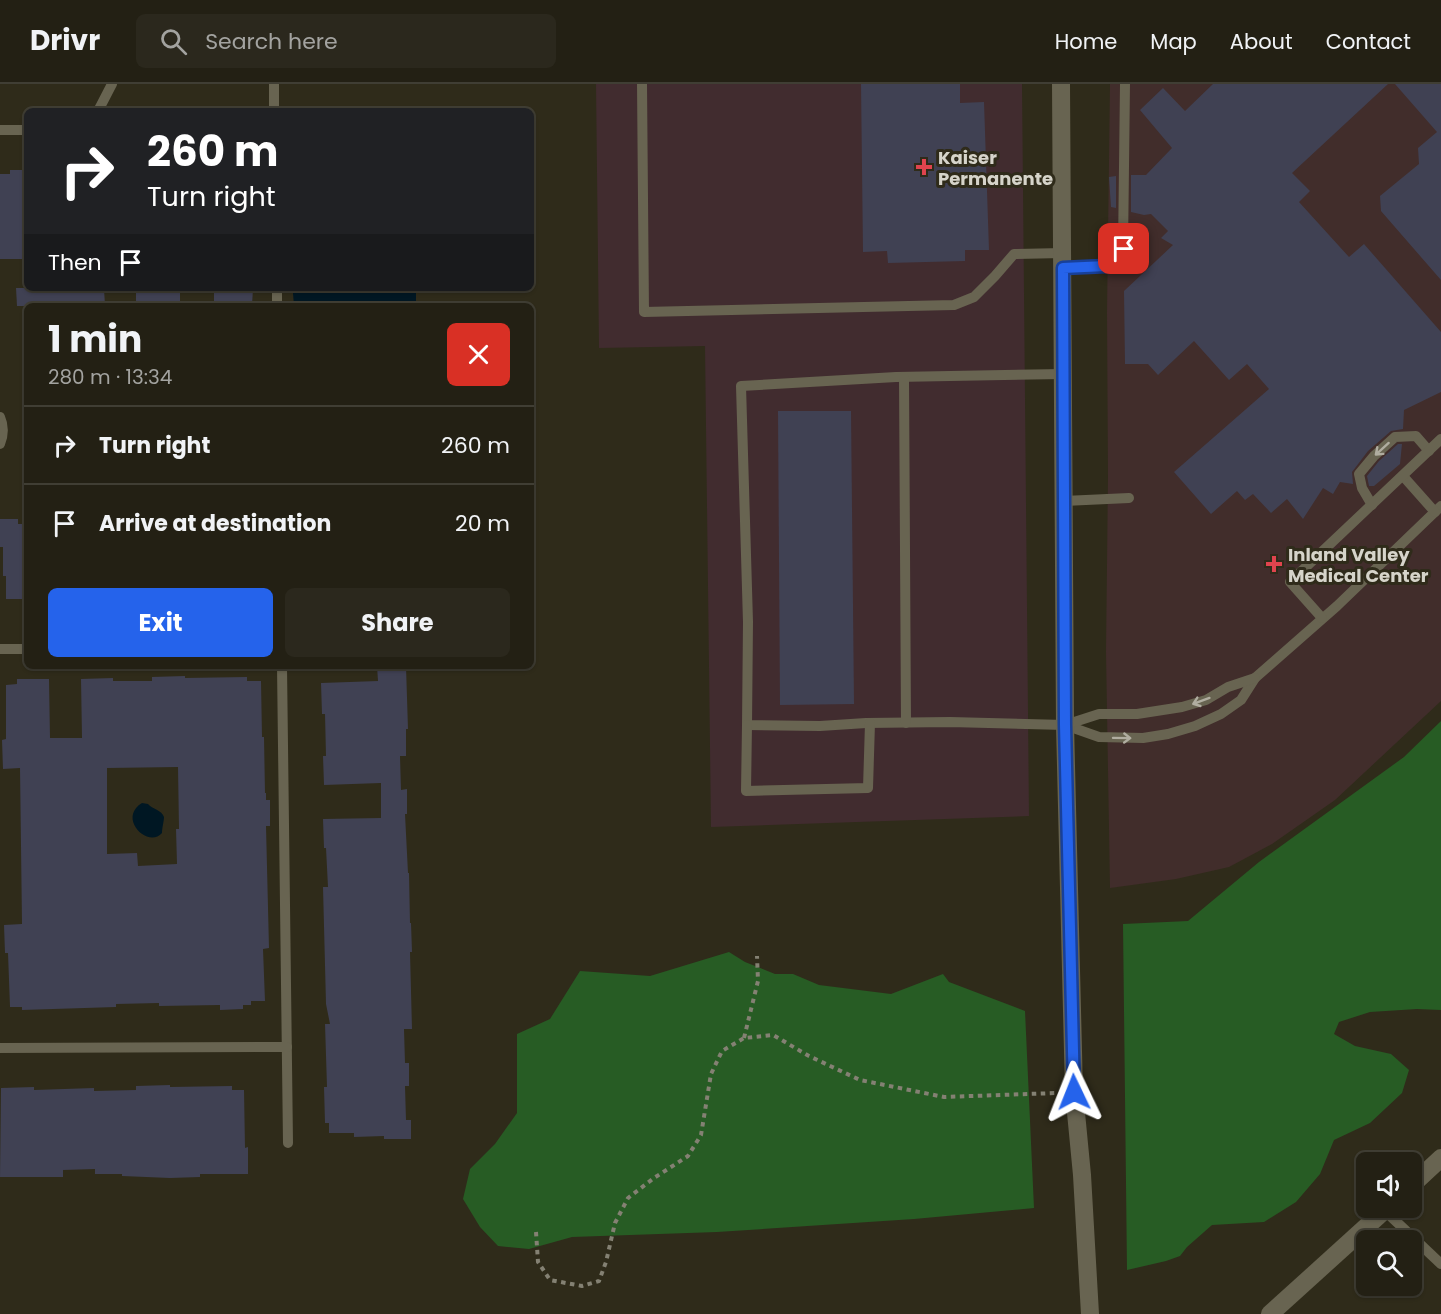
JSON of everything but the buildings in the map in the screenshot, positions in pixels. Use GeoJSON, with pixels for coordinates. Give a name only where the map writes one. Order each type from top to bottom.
{"type":"FeatureCollection","features":[{"type":"Feature","properties":{"kind":"street"},"geometry":{"type":"LineString","coordinates":[[1062,84],[1065,725],[1074,1092],[1082,1175],[1090,1314]]}},
{"type":"Feature","properties":{"kind":"street"},"geometry":{"type":"LineString","coordinates":[[1422,1176],[1441,1158]]}},
{"type":"Feature","properties":{"kind":"street"},"geometry":{"type":"LineString","coordinates":[[1273,1313],[1376,1218]]}},
{"type":"Feature","properties":{"kind":"lane"},"geometry":{"type":"LineString","coordinates":[[100,108],[112,84]]}},
{"type":"Feature","properties":{"kind":"lane"},"geometry":{"type":"LineString","coordinates":[[274,84],[274,108]]}},
{"type":"Feature","properties":{"kind":"lane"},"geometry":{"type":"LineString","coordinates":[[642,84],[644,312],[954,305],[974,297],[1014,254],[1106,266],[1124,249],[1125,84]]}},
{"type":"Feature","properties":{"kind":"lane"},"geometry":{"type":"LineString","coordinates":[[0,130],[24,130]]}},
{"type":"Feature","properties":{"kind":"lane"},"geometry":{"type":"LineString","coordinates":[[870,723],[868,788],[746,791],[748,622],[741,386],[904,377],[1063,374]]}},
{"type":"Feature","properties":{"kind":"lane"},"geometry":{"type":"LineString","coordinates":[[904,377],[906,723]]}},
{"type":"Feature","properties":{"kind":"lane"},"geometry":{"type":"LineString","coordinates":[[0,417],[3,436],[0,444]]}},
{"type":"Feature","properties":{"kind":"lane"},"geometry":{"type":"LineString","coordinates":[[1372,505],[1362,488],[1359,474],[1374,456],[1395,437],[1416,436],[1429,451]]}},
{"type":"Feature","properties":{"kind":"lane"},"geometry":{"type":"LineString","coordinates":[[1322,618],[1290,582],[1441,439]]}},
{"type":"Feature","properties":{"kind":"lane"},"geometry":{"type":"LineString","coordinates":[[747,725],[820,726],[950,722],[1065,725],[1099,737],[1143,738],[1196,726],[1221,714],[1241,700],[1255,678],[1337,606],[1438,509],[1403,476]]}},
{"type":"Feature","properties":{"kind":"lane"},"geometry":{"type":"LineString","coordinates":[[1064,501],[1129,498]]}},
{"type":"Feature","properties":{"kind":"lane"},"geometry":{"type":"LineString","coordinates":[[0,650],[24,649]]}},
{"type":"Feature","properties":{"kind":"lane"},"geometry":{"type":"LineString","coordinates":[[282,669],[288,1143]]}},
{"type":"Feature","properties":{"kind":"lane"},"geometry":{"type":"LineString","coordinates":[[1065,725],[1099,714],[1137,714],[1182,707],[1206,700],[1228,687],[1255,678]]}},
{"type":"Feature","properties":{"kind":"lane"},"geometry":{"type":"LineString","coordinates":[[0,1048],[287,1047]]}},
{"type":"Feature","properties":{"kind":"lane"},"geometry":{"type":"LineString","coordinates":[[1395,1218],[1441,1264]]}},
{"type":"Feature","properties":{"kind":"path"},"geometry":{"type":"LineString","coordinates":[[744,1038],[758,981],[757,956]]}},
{"type":"Feature","properties":{"kind":"path"},"geometry":{"type":"LineString","coordinates":[[537,1232],[538,1262],[550,1280],[582,1286],[599,1281],[615,1223],[628,1198],[688,1156],[701,1135],[711,1074],[722,1052],[744,1038],[773,1035],[809,1056],[860,1080],[944,1097],[1074,1092]]}},
{"type":"Feature","properties":{"kind":"shaded area"},"geometry":{"type":"Polygon","coordinates":[[[596,84],[1022,84],[1029,816],[711,827],[705,346],[599,348],[596,84]]]}},
{"type":"Feature","properties":{"kind":"shaded area","name":"Inland Valley Medical Center"},"geometry":{"type":"Polygon","coordinates":[[[1110,84],[1441,84],[1441,701],[1335,800],[1272,844],[1229,867],[1176,879],[1110,888],[1106,652],[1110,84]]]}},
{"type":"Feature","properties":{"kind":"green space"},"geometry":{"type":"Polygon","coordinates":[[[1441,721],[1441,1010],[1370,1012],[1339,1022],[1334,1034],[1355,1046],[1391,1054],[1409,1070],[1402,1093],[1370,1123],[1334,1140],[1320,1174],[1296,1202],[1264,1222],[1212,1225],[1180,1256],[1127,1270],[1123,924],[1188,921],[1259,862],[1404,757],[1441,721]]]}},
{"type":"Feature","properties":{"kind":"green space"},"geometry":{"type":"Polygon","coordinates":[[[729,952],[745,962],[775,974],[793,974],[819,985],[891,994],[943,974],[949,982],[1025,1011],[1034,1208],[914,1219],[717,1232],[572,1237],[529,1249],[498,1246],[480,1227],[463,1199],[470,1169],[495,1144],[517,1113],[517,1034],[550,1019],[580,971],[650,976],[729,952]]]}},
{"type":"Feature","properties":{"kind":"water"},"geometry":{"type":"Polygon","coordinates":[[[300,291],[416,291],[416,303],[294,303],[293,293],[300,291]]]}},
{"type":"Feature","properties":{"kind":"water"},"geometry":{"type":"Polygon","coordinates":[[[142,803],[148,804],[164,817],[162,833],[156,837],[143,834],[137,830],[134,823],[135,809],[142,803]]]}},
{"type":"Feature","properties":{"kind":"place","name":"Kaiser Permanente"},"geometry":{"type":"Point","coordinates":[924,167]}},
{"type":"Feature","properties":{"kind":"place","name":"Inland Valley Medical Center"},"geometry":{"type":"Point","coordinates":[1274,564]}},
{"type":"Feature","properties":{"kind":"route"},"geometry":{"type":"LineString","coordinates":[[1074,1092],[1065,725],[1063,268],[1106,266],[1124,249]]}}]}
